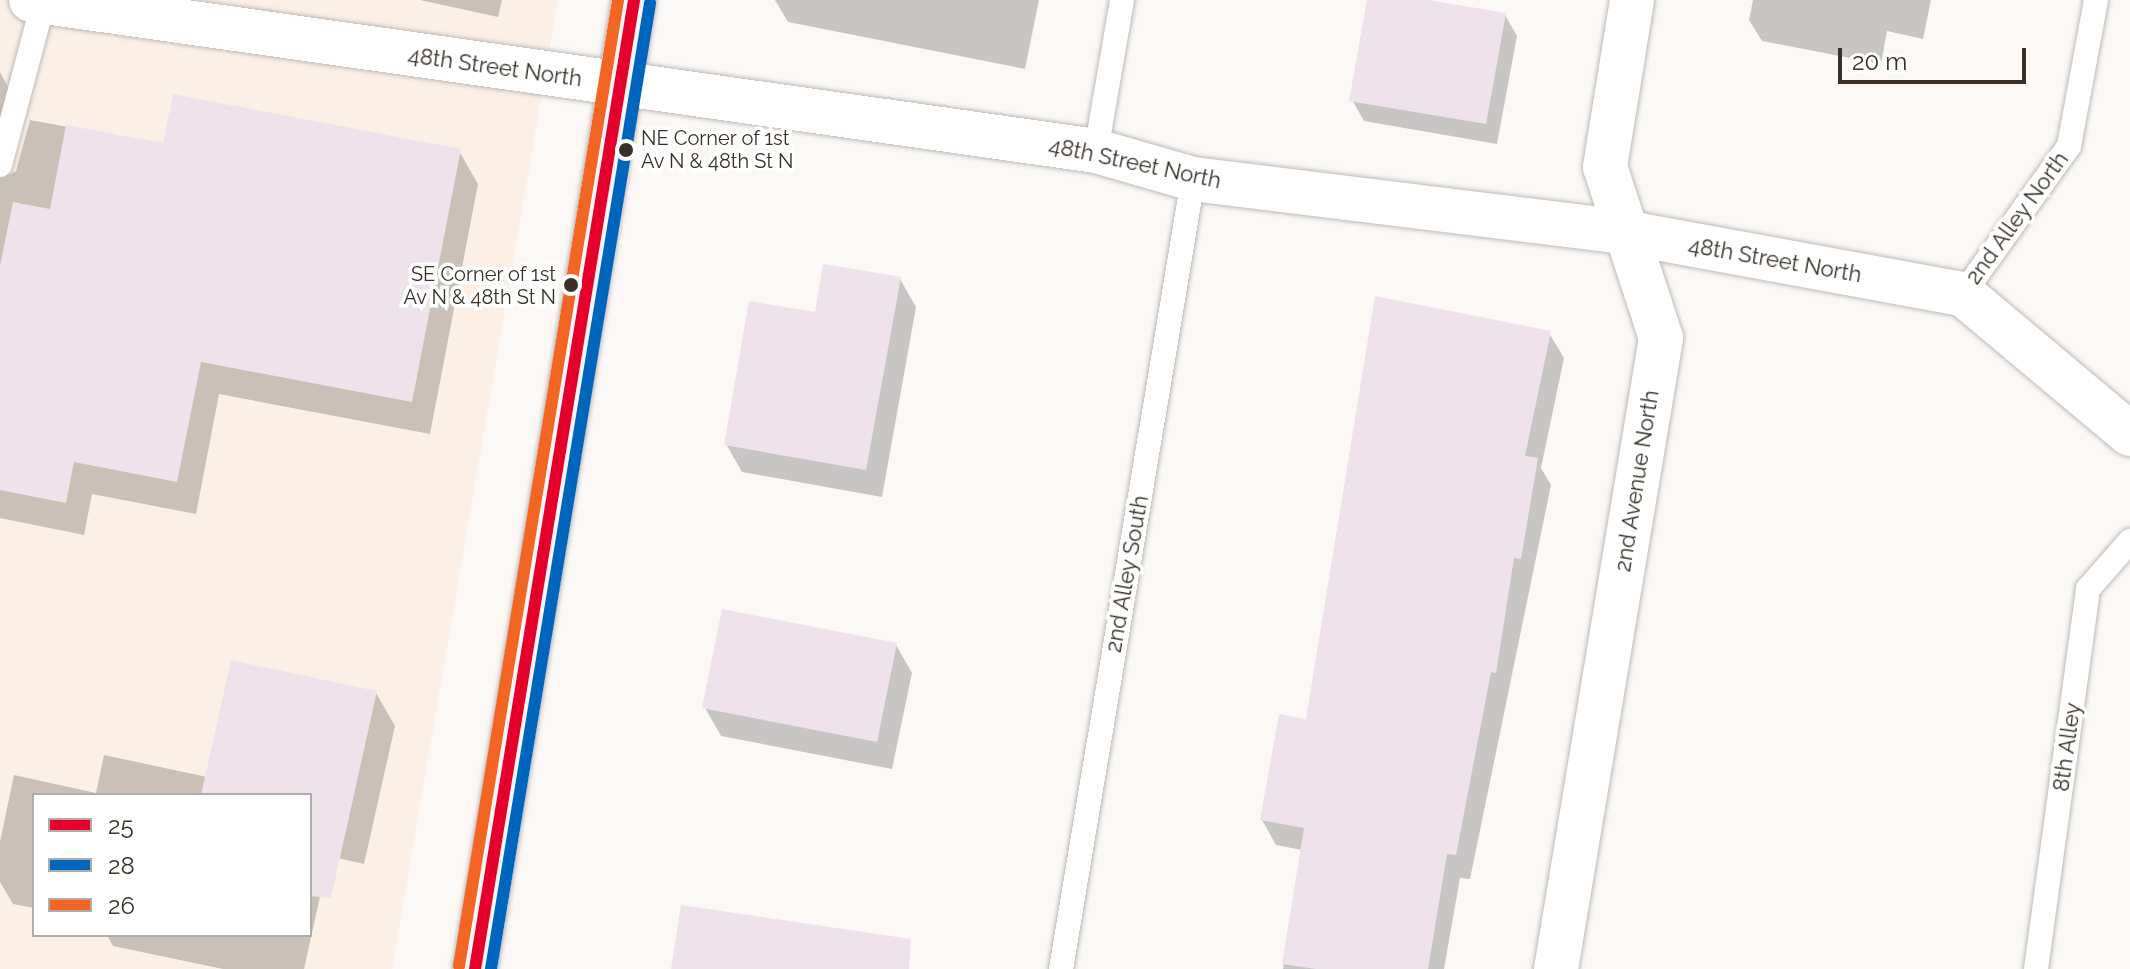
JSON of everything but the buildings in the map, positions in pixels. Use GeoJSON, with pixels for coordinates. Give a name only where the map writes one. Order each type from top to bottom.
{"type":"FeatureCollection","features":[{"type":"Feature","properties":{"kind":"main road"},"geometry":{"type":"LineString","coordinates":[[475,969],[634,0]]}},
{"type":"Feature","properties":{"kind":"street","name":"2nd Avenue North"},"geometry":{"type":"LineString","coordinates":[[1556,969],[1661,338],[1605,167],[1632,0]]}},
{"type":"Feature","properties":{"kind":"street","name":"48th Street North"},"geometry":{"type":"LineString","coordinates":[[37,2],[1096,151],[1193,179],[1624,232],[1963,294],[2130,434]]}},
{"type":"Feature","properties":{"kind":"lane"},"geometry":{"type":"LineString","coordinates":[[1096,151],[1122,0]]}},
{"type":"Feature","properties":{"kind":"lane","name":"2nd Alley North"},"geometry":{"type":"LineString","coordinates":[[1963,294],[2069,146],[2096,0]]}},
{"type":"Feature","properties":{"kind":"lane"},"geometry":{"type":"LineString","coordinates":[[0,165],[37,2]]}},
{"type":"Feature","properties":{"kind":"lane","name":"2nd Alley South"},"geometry":{"type":"LineString","coordinates":[[1061,969],[1193,179]]}},
{"type":"Feature","properties":{"kind":"lane","name":"8th Alley"},"geometry":{"type":"LineString","coordinates":[[2037,969],[2088,589],[2130,541]]}},
{"type":"Feature","properties":{"kind":"shaded area"},"geometry":{"type":"Polygon","coordinates":[[[0,0],[558,0],[392,969],[0,969],[0,0]]]}},
{"type":"Feature","properties":{"kind":"transit line","name":"26"},"geometry":{"type":"LineString","coordinates":[[459,966],[618,0]]}},
{"type":"Feature","properties":{"kind":"transit line","name":"25"},"geometry":{"type":"LineString","coordinates":[[475,969],[634,0]]}},
{"type":"Feature","properties":{"kind":"transit line","name":"28"},"geometry":{"type":"LineString","coordinates":[[491,969],[650,3]]}},
{"type":"Feature","properties":{"kind":"place","name":"NE Corner of 1st Av N & 48th St N"},"geometry":{"type":"Point","coordinates":[626,150]}},
{"type":"Feature","properties":{"kind":"place","name":"SE Corner of 1st Av N & 48th St N"},"geometry":{"type":"Point","coordinates":[571,285]}}]}
